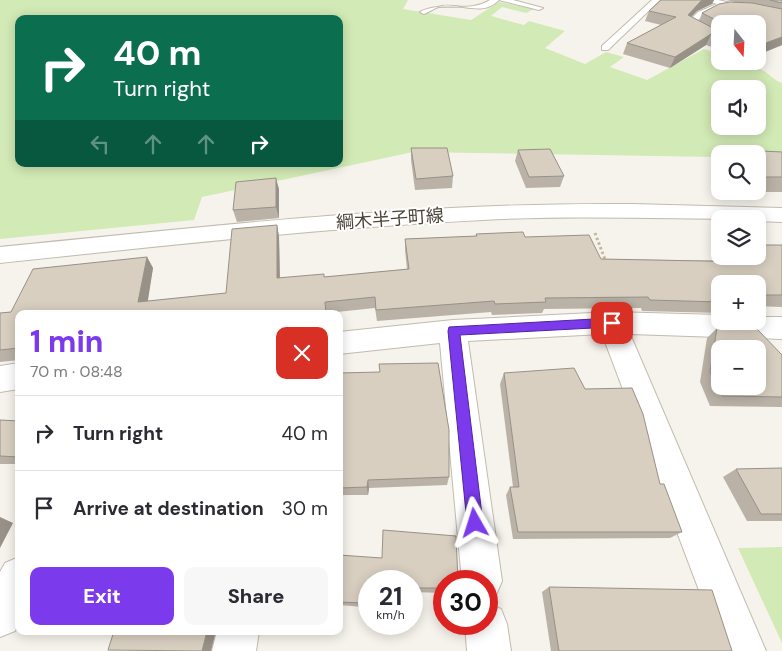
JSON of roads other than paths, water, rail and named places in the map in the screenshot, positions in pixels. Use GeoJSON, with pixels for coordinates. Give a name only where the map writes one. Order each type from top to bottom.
{"type":"FeatureCollection","features":[{"type":"Feature","properties":{"kind":"street","name":"綱木半子町線"},"geometry":{"type":"LineString","coordinates":[[0,255],[332,223],[484,213],[650,210],[782,215]]}},
{"type":"Feature","properties":{"kind":"street"},"geometry":{"type":"LineString","coordinates":[[343,343],[453,331],[612,323],[781,330]]}},
{"type":"Feature","properties":{"kind":"street"},"geometry":{"type":"LineString","coordinates":[[612,323],[744,651]]}},
{"type":"Feature","properties":{"kind":"street"},"geometry":{"type":"LineString","coordinates":[[453,331],[481,570]]}},
{"type":"Feature","properties":{"kind":"street"},"geometry":{"type":"LineString","coordinates":[[0,379],[15,377]]}},
{"type":"Feature","properties":{"kind":"street"},"geometry":{"type":"LineString","coordinates":[[0,616],[15,585]]}},
{"type":"Feature","properties":{"kind":"street"},"geometry":{"type":"LineString","coordinates":[[234,651],[237,635]]}},
{"type":"Feature","properties":{"kind":"street"},"geometry":{"type":"LineString","coordinates":[[487,635],[489,651]]}},
{"type":"Feature","properties":{"kind":"lane"},"geometry":{"type":"LineString","coordinates":[[424,12],[440,4],[481,7],[488,6],[495,0]]}},
{"type":"Feature","properties":{"kind":"lane"},"geometry":{"type":"LineString","coordinates":[[502,0],[539,8]]}},
{"type":"Feature","properties":{"kind":"lane"},"geometry":{"type":"LineString","coordinates":[[605,48],[656,0]]}},
{"type":"Feature","properties":{"kind":"lane"},"geometry":{"type":"LineString","coordinates":[[708,0],[782,17]]}},
{"type":"Feature","properties":{"kind":"lane"},"geometry":{"type":"LineString","coordinates":[[711,35],[689,25],[692,20],[704,12],[728,4]]}}]}
